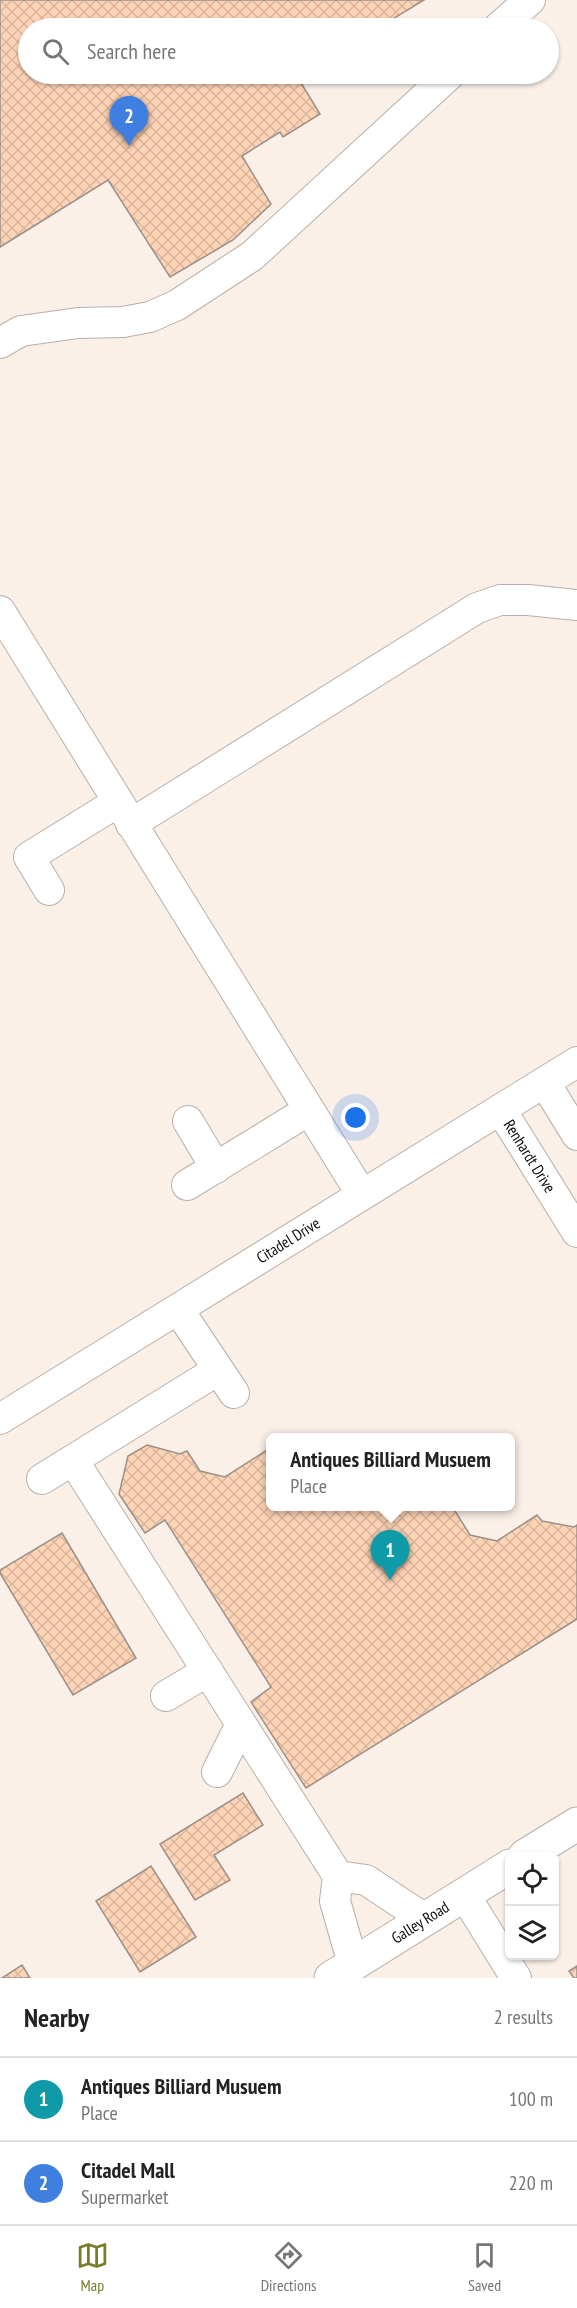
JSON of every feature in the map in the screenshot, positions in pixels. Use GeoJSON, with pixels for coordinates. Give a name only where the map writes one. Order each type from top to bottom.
{"type":"FeatureCollection","features":[{"type":"Feature","properties":{"kind":"main road"},"geometry":{"type":"LineString","coordinates":[[533,1852],[577,1824]]}},
{"type":"Feature","properties":{"kind":"main road","name":"Galley Road"},"geometry":{"type":"LineString","coordinates":[[342,1971],[505,1869]]}},
{"type":"Feature","properties":{"kind":"street"},"geometry":{"type":"LineString","coordinates":[[509,18],[530,0]]}},
{"type":"Feature","properties":{"kind":"street"},"geometry":{"type":"LineString","coordinates":[[0,343],[21,331],[78,323],[132,320],[150,317],[177,305],[252,256],[439,84]]}},
{"type":"Feature","properties":{"kind":"street"},"geometry":{"type":"LineString","coordinates":[[49,890],[29,857],[124,813],[477,608],[500,600],[528,600],[577,605]]}},
{"type":"Feature","properties":{"kind":"street"},"geometry":{"type":"LineString","coordinates":[[0,611],[362,1195]]}},
{"type":"Feature","properties":{"kind":"street","name":"Citadel Drive"},"geometry":{"type":"LineString","coordinates":[[0,1419],[577,1062]]}},
{"type":"Feature","properties":{"kind":"street"},"geometry":{"type":"LineString","coordinates":[[545,1083],[577,1135]]}},
{"type":"Feature","properties":{"kind":"street"},"geometry":{"type":"LineString","coordinates":[[187,1185],[309,1110]]}},
{"type":"Feature","properties":{"kind":"street","name":"Renhardt Drive"},"geometry":{"type":"LineString","coordinates":[[501,1110],[577,1232]]}},
{"type":"Feature","properties":{"kind":"street"},"geometry":{"type":"LineString","coordinates":[[188,1121],[216,1167]]}},
{"type":"Feature","properties":{"kind":"street"},"geometry":{"type":"LineString","coordinates":[[42,1479],[73,1460],[226,1381],[178,1309]]}},
{"type":"Feature","properties":{"kind":"street"},"geometry":{"type":"LineString","coordinates":[[73,1460],[338,1876],[335,1901],[342,1971]]}},
{"type":"Feature","properties":{"kind":"street"},"geometry":{"type":"LineString","coordinates":[[166,1696],[208,1671]]}},
{"type":"Feature","properties":{"kind":"street"},"geometry":{"type":"LineString","coordinates":[[217,1772],[242,1724]]}},
{"type":"Feature","properties":{"kind":"street"},"geometry":{"type":"LineString","coordinates":[[338,1876],[366,1880],[425,1919]]}},
{"type":"Feature","properties":{"kind":"street"},"geometry":{"type":"LineString","coordinates":[[464,1894],[516,1978]]}},
{"type":"Feature","properties":{"kind":"building"},"geometry":{"type":"Polygon","coordinates":[[[0,0],[424,0],[394,18],[18,18],[18,84],[302,84],[320,114],[283,137],[280,132],[242,156],[271,204],[233,240],[170,277],[108,180],[0,247],[0,0]]]}},
{"type":"Feature","properties":{"kind":"building"},"geometry":{"type":"Polygon","coordinates":[[[147,1445],[180,1454],[187,1451],[200,1471],[225,1477],[266,1451],[266,1511],[455,1511],[470,1535],[497,1541],[537,1515],[542,1521],[574,1527],[577,1525],[577,1619],[306,1788],[251,1702],[271,1687],[165,1520],[145,1533],[119,1494],[128,1456],[147,1445]]]}},
{"type":"Feature","properties":{"kind":"building"},"geometry":{"type":"Polygon","coordinates":[[[62,1533],[136,1658],[73,1695],[0,1573],[0,1570],[62,1533]]]}},
{"type":"Feature","properties":{"kind":"building"},"geometry":{"type":"Polygon","coordinates":[[[243,1793],[263,1825],[214,1855],[230,1880],[195,1900],[160,1844],[243,1793]]]}},
{"type":"Feature","properties":{"kind":"building"},"geometry":{"type":"Polygon","coordinates":[[[151,1866],[196,1937],[140,1972],[96,1901],[151,1866]]]}},
{"type":"Feature","properties":{"kind":"building"},"geometry":{"type":"Polygon","coordinates":[[[22,1965],[30,1978],[2,1978],[22,1965]]]}},
{"type":"Feature","properties":{"kind":"building"},"geometry":{"type":"Polygon","coordinates":[[[577,1966],[577,1978],[574,1978],[569,1971],[577,1966]]]}},
{"type":"Feature","properties":{"kind":"place","name":"Citadel Mall"},"geometry":{"type":"Point","coordinates":[129,146]}},
{"type":"Feature","properties":{"kind":"place","name":"Antiques Billiard Musuem"},"geometry":{"type":"Point","coordinates":[390,1580]}}]}
